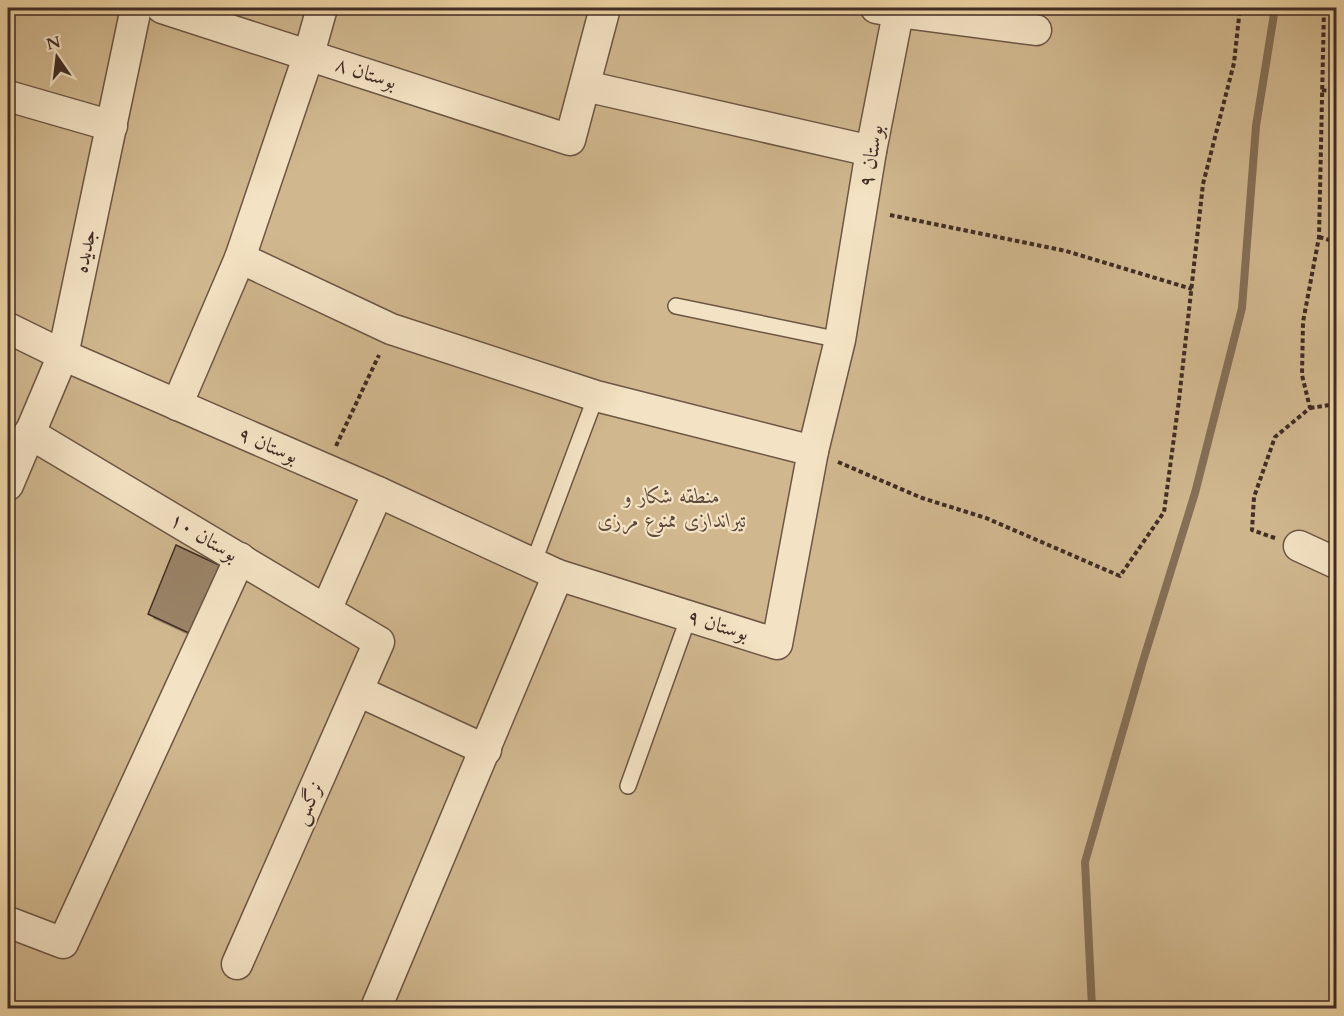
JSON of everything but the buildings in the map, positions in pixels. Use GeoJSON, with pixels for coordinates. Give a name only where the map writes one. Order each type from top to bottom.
{"type":"FeatureCollection","features":[{"type":"Feature","properties":{"kind":"street","name":"جدیده"},"geometry":{"type":"LineString","coordinates":[[8,485],[63,355],[136,8]]}},
{"type":"Feature","properties":{"kind":"street","name":"بوستان ۸"},"geometry":{"type":"LineString","coordinates":[[162,8],[570,140],[585,86]]}},
{"type":"Feature","properties":{"kind":"street"},"geometry":{"type":"LineString","coordinates":[[177,405],[240,258],[309,54],[322,8]]}},
{"type":"Feature","properties":{"kind":"street"},"geometry":{"type":"LineString","coordinates":[[605,8],[585,86],[872,151]]}},
{"type":"Feature","properties":{"kind":"street"},"geometry":{"type":"LineString","coordinates":[[891,9],[1036,30]]}},
{"type":"Feature","properties":{"kind":"street","name":"بوستان ۹"},"geometry":{"type":"LineString","coordinates":[[8,328],[63,355],[378,492],[545,570],[777,644],[813,451],[840,340],[872,151],[891,9]]}},
{"type":"Feature","properties":{"kind":"street"},"geometry":{"type":"LineString","coordinates":[[8,96],[112,126]]}},
{"type":"Feature","properties":{"kind":"street"},"geometry":{"type":"LineString","coordinates":[[240,258],[391,329],[596,396],[813,451]]}},
{"type":"Feature","properties":{"kind":"street","name":"بوستان ۱۰"},"geometry":{"type":"LineString","coordinates":[[29,433],[379,642]]}},
{"type":"Feature","properties":{"kind":"street"},"geometry":{"type":"LineString","coordinates":[[326,610],[378,492]]}},
{"type":"Feature","properties":{"kind":"street"},"geometry":{"type":"LineString","coordinates":[[1299,546],[1336,563]]}},
{"type":"Feature","properties":{"kind":"street"},"geometry":{"type":"LineString","coordinates":[[8,922],[63,943],[240,558]]}},
{"type":"Feature","properties":{"kind":"street"},"geometry":{"type":"LineString","coordinates":[[376,1008],[486,750],[545,570]]}},
{"type":"Feature","properties":{"kind":"street","name":"نرگس"},"geometry":{"type":"LineString","coordinates":[[237,964],[379,642]]}},
{"type":"Feature","properties":{"kind":"street"},"geometry":{"type":"LineString","coordinates":[[358,691],[486,750]]}},
{"type":"Feature","properties":{"kind":"lane"},"geometry":{"type":"LineString","coordinates":[[676,306],[840,340]]}},
{"type":"Feature","properties":{"kind":"lane"},"geometry":{"type":"LineString","coordinates":[[545,570],[596,396]]}},
{"type":"Feature","properties":{"kind":"lane"},"geometry":{"type":"LineString","coordinates":[[628,786],[689,616]]}},
{"type":"Feature","properties":{"kind":"path"},"geometry":{"type":"LineString","coordinates":[[813,451],[922,498],[986,518],[1120,576],[1164,512],[1203,184],[1234,63],[1240,8]]}},
{"type":"Feature","properties":{"kind":"path"},"geometry":{"type":"LineString","coordinates":[[1310,408],[1302,375],[1303,322],[1319,237],[1324,8]]}},
{"type":"Feature","properties":{"kind":"path"},"geometry":{"type":"LineString","coordinates":[[1322,90],[1336,92]]}},
{"type":"Feature","properties":{"kind":"path"},"geometry":{"type":"LineString","coordinates":[[862,209],[1066,251],[1192,289]]}},
{"type":"Feature","properties":{"kind":"path"},"geometry":{"type":"LineString","coordinates":[[1319,237],[1336,242]]}},
{"type":"Feature","properties":{"kind":"path"},"geometry":{"type":"LineString","coordinates":[[325,469],[391,329]]}},
{"type":"Feature","properties":{"kind":"path"},"geometry":{"type":"LineString","coordinates":[[1299,546],[1252,530],[1254,496],[1275,437],[1310,408],[1336,404]]}},
{"type":"Feature","properties":{"kind":"green space","name":"منطقه شکار و تیراندازی ممنوع مرزی"},"geometry":{"type":"Polygon","coordinates":[[[8,8],[1336,8],[1336,1008],[8,1008],[8,8]]]}},
{"type":"Feature","properties":{"kind":"waterway"},"geometry":{"type":"LineString","coordinates":[[1092,1008],[1085,862],[1143,661],[1195,493],[1242,308],[1256,126],[1275,8]]}}]}
